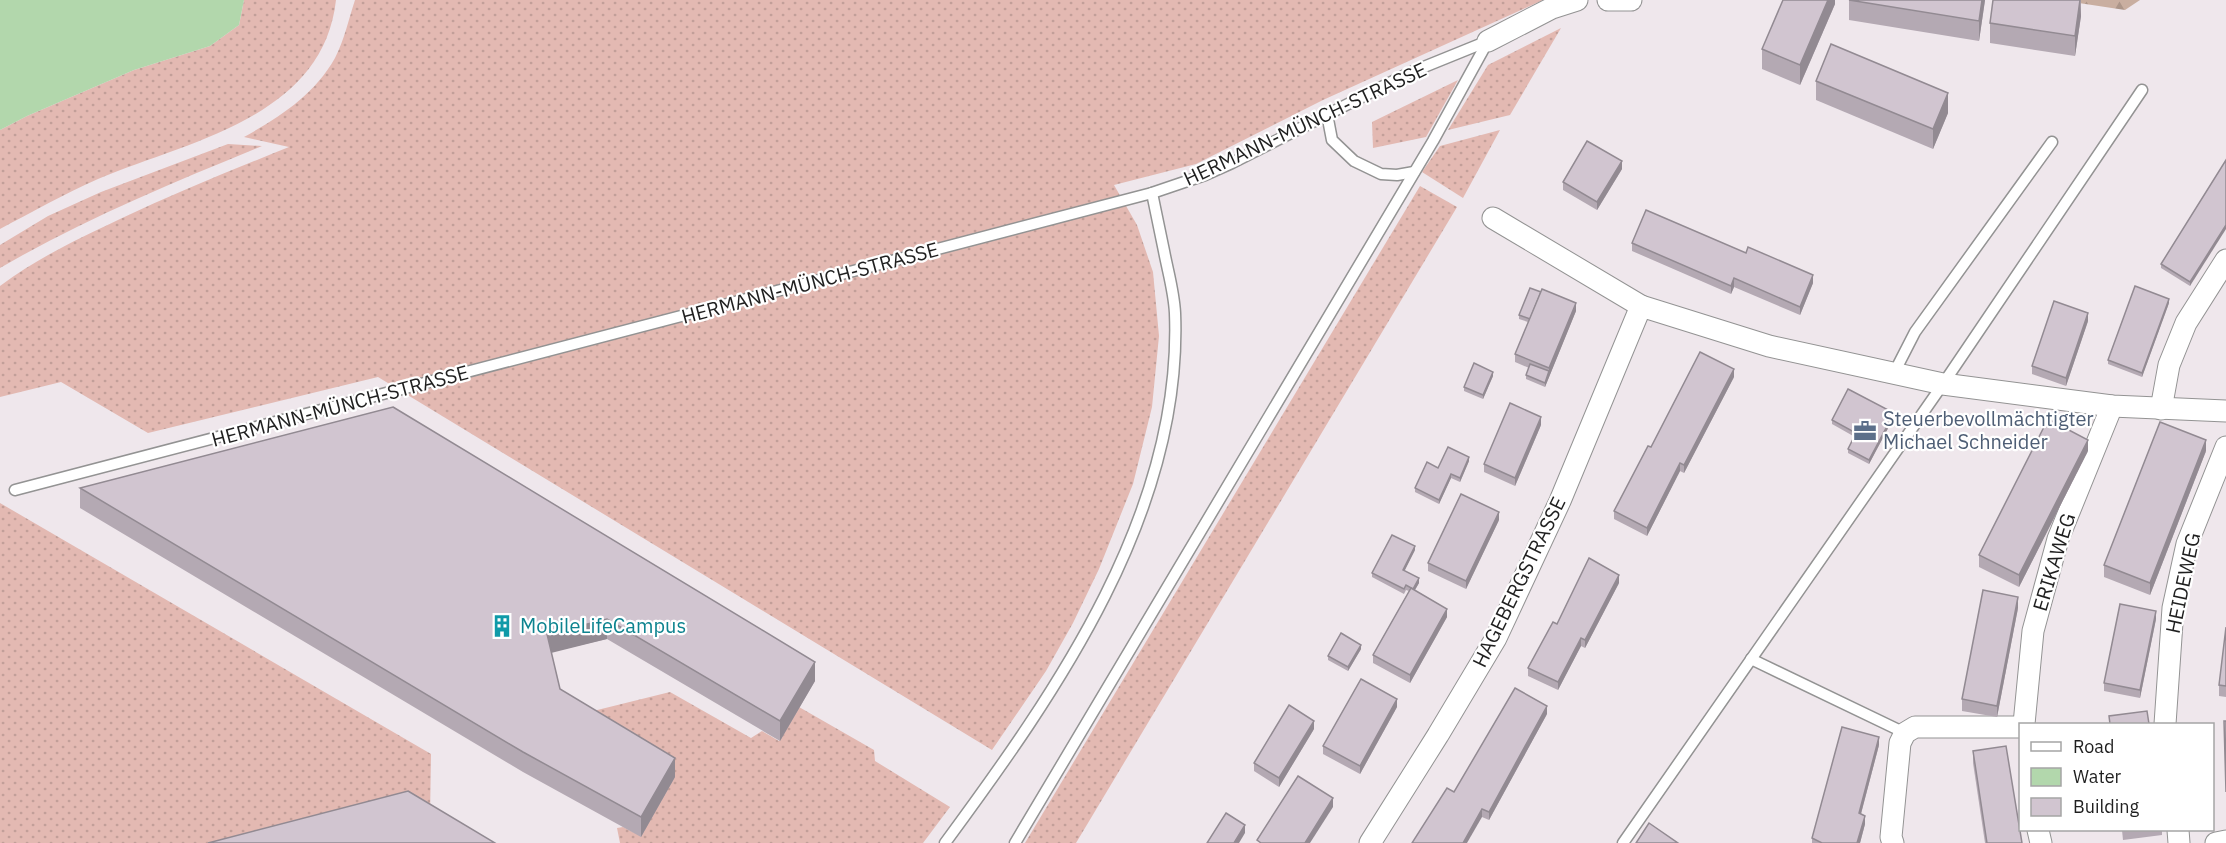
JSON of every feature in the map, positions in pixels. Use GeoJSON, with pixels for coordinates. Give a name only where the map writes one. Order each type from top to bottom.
{"type":"FeatureCollection","features":[{"type":"Feature","properties":{"kind":"street","name":"HERMANN-MÜNCH-STRASSE"},"geometry":{"type":"LineString","coordinates":[[1488,41],[1552,8],[1577,0]]}},
{"type":"Feature","properties":{"kind":"street"},"geometry":{"type":"LineString","coordinates":[[1608,0],[1631,0]]}},
{"type":"Feature","properties":{"kind":"street"},"geometry":{"type":"LineString","coordinates":[[1494,218],[1641,306],[1769,346],[1943,384],[2112,406],[2161,410],[2226,411]]}},
{"type":"Feature","properties":{"kind":"street"},"geometry":{"type":"LineString","coordinates":[[2161,410],[2169,365],[2182,334],[2226,260]]}},
{"type":"Feature","properties":{"kind":"street","name":"HAGEBERGSTRASSE"},"geometry":{"type":"LineString","coordinates":[[1370,843],[1496,638],[1560,501],[1641,306]]}},
{"type":"Feature","properties":{"kind":"street","name":"ERIKAWEG"},"geometry":{"type":"LineString","coordinates":[[2022,723],[2034,631],[2058,539],[2112,406]]}},
{"type":"Feature","properties":{"kind":"street","name":"HEIDEWEG"},"geometry":{"type":"LineString","coordinates":[[2165,723],[2173,608],[2185,555],[2226,447]]}},
{"type":"Feature","properties":{"kind":"street"},"geometry":{"type":"LineString","coordinates":[[1893,843],[1891,837],[1900,743],[1905,733],[1915,727],[2019,726]]}},
{"type":"Feature","properties":{"kind":"street"},"geometry":{"type":"LineString","coordinates":[[2216,843],[2226,841]]}},
{"type":"Feature","properties":{"kind":"lane","name":"HERMANN-MÜNCH-STRASSE"},"geometry":{"type":"LineString","coordinates":[[15,490],[1152,193],[1232,164],[1409,73],[1488,41]]}},
{"type":"Feature","properties":{"kind":"lane"},"geometry":{"type":"LineString","coordinates":[[1015,843],[1414,172],[1488,41]]}},
{"type":"Feature","properties":{"kind":"lane"},"geometry":{"type":"LineString","coordinates":[[1623,843],[1943,384],[2142,90]]}},
{"type":"Feature","properties":{"kind":"lane"},"geometry":{"type":"LineString","coordinates":[[1327,114],[1332,140],[1353,162],[1381,174],[1397,175],[1414,172]]}},
{"type":"Feature","properties":{"kind":"lane"},"geometry":{"type":"LineString","coordinates":[[1894,373],[1920,325],[2052,142]]}},
{"type":"Feature","properties":{"kind":"lane"},"geometry":{"type":"LineString","coordinates":[[945,843],[1028,728],[1072,655],[1109,585],[1144,504],[1163,437],[1170,399],[1174,340],[1172,288],[1152,193]]}},
{"type":"Feature","properties":{"kind":"lane"},"geometry":{"type":"LineString","coordinates":[[1751,659],[1905,733]]}},
{"type":"Feature","properties":{"kind":"shaded area"},"geometry":{"type":"Polygon","coordinates":[[[244,0],[336,0],[326,40],[306,72],[279,98],[246,120],[209,137],[98,179],[0,229],[0,130],[134,70],[210,46],[239,25],[244,0]]]}},
{"type":"Feature","properties":{"kind":"shaded area"},"geometry":{"type":"Polygon","coordinates":[[[355,0],[1543,0],[1323,100],[1196,164],[1114,185],[1137,225],[1153,272],[1159,336],[1152,407],[1133,484],[1099,569],[1073,623],[1046,671],[992,750],[378,377],[148,433],[61,382],[0,397],[0,286],[73,242],[141,209],[289,147],[244,137],[295,104],[327,71],[344,37],[355,0]]]}},
{"type":"Feature","properties":{"kind":"shaded area"},"geometry":{"type":"Polygon","coordinates":[[[1561,28],[1510,115],[1448,130],[1488,65],[1561,28]]]}},
{"type":"Feature","properties":{"kind":"shaded area"},"geometry":{"type":"Polygon","coordinates":[[[1458,80],[1426,137],[1373,148],[1372,122],[1458,80]]]}},
{"type":"Feature","properties":{"kind":"shaded area"},"geometry":{"type":"Polygon","coordinates":[[[1500,130],[1463,198],[1422,172],[1440,146],[1500,130]]]}},
{"type":"Feature","properties":{"kind":"shaded area"},"geometry":{"type":"Polygon","coordinates":[[[228,144],[262,146],[96,218],[0,268],[0,245],[48,216],[101,192],[228,144]]]}},
{"type":"Feature","properties":{"kind":"shaded area"},"geometry":{"type":"Polygon","coordinates":[[[1420,186],[1457,207],[1076,843],[1025,843],[1420,186]]]}},
{"type":"Feature","properties":{"kind":"shaded area"},"geometry":{"type":"Polygon","coordinates":[[[0,503],[431,754],[430,818],[265,843],[0,843],[0,503]]]}},
{"type":"Feature","properties":{"kind":"shaded area"},"geometry":{"type":"Polygon","coordinates":[[[670,692],[751,738],[762,731],[779,741],[799,707],[874,750],[875,761],[950,807],[923,843],[620,843],[617,828],[623,827],[641,836],[573,716],[670,692]]]}},
{"type":"Feature","properties":{"kind":"green space"},"geometry":{"type":"Polygon","coordinates":[[[2059,0],[2140,0],[2125,10],[2059,0]]]}},
{"type":"Feature","properties":{"kind":"water"},"geometry":{"type":"Polygon","coordinates":[[[0,0],[244,0],[239,25],[210,46],[134,70],[0,130],[0,0]]]}},
{"type":"Feature","properties":{"kind":"building"},"geometry":{"type":"Polygon","coordinates":[[[1783,0],[1828,0],[1800,65],[1762,49],[1783,0]]]}},
{"type":"Feature","properties":{"kind":"building"},"geometry":{"type":"Polygon","coordinates":[[[1849,0],[1982,0],[1979,21],[1849,0]]]}},
{"type":"Feature","properties":{"kind":"building"},"geometry":{"type":"Polygon","coordinates":[[[1993,0],[2080,0],[2075,36],[1990,23],[1993,0]]]}},
{"type":"Feature","properties":{"kind":"building"},"geometry":{"type":"Polygon","coordinates":[[[1831,44],[1948,93],[1933,129],[1816,81],[1831,44]]]}},
{"type":"Feature","properties":{"kind":"building"},"geometry":{"type":"Polygon","coordinates":[[[1587,141],[1622,161],[1597,202],[1563,182],[1587,141]]]}},
{"type":"Feature","properties":{"kind":"building"},"geometry":{"type":"Polygon","coordinates":[[[2226,160],[2226,225],[2190,282],[2161,264],[2226,160]]]}},
{"type":"Feature","properties":{"kind":"building"},"geometry":{"type":"Polygon","coordinates":[[[1646,210],[1746,253],[1748,247],[1813,275],[1800,307],[1734,278],[1731,286],[1632,243],[1646,210]]]}},
{"type":"Feature","properties":{"kind":"building"},"geometry":{"type":"Polygon","coordinates":[[[2135,286],[2169,299],[2142,373],[2108,360],[2135,286]]]}},
{"type":"Feature","properties":{"kind":"building"},"geometry":{"type":"Polygon","coordinates":[[[1530,288],[1541,292],[1530,319],[1519,315],[1530,288]]]}},
{"type":"Feature","properties":{"kind":"building"},"geometry":{"type":"Polygon","coordinates":[[[1542,289],[1576,303],[1549,368],[1515,354],[1542,289]]]}},
{"type":"Feature","properties":{"kind":"building"},"geometry":{"type":"Polygon","coordinates":[[[2054,301],[2088,313],[2066,378],[2032,366],[2054,301]]]}},
{"type":"Feature","properties":{"kind":"building"},"geometry":{"type":"Polygon","coordinates":[[[1700,352],[1734,369],[1684,465],[1680,463],[1647,528],[1614,511],[1648,446],[1651,447],[1700,352]]]}},
{"type":"Feature","properties":{"kind":"building"},"geometry":{"type":"Polygon","coordinates":[[[1474,363],[1493,372],[1483,395],[1464,387],[1474,363]]]}},
{"type":"Feature","properties":{"kind":"building"},"geometry":{"type":"Polygon","coordinates":[[[1530,364],[1549,371],[1545,383],[1526,375],[1530,364]]]}},
{"type":"Feature","properties":{"kind":"building","name":"Steuerbevollmächtigter Michael Schneider"},"geometry":{"type":"Polygon","coordinates":[[[1848,389],[1894,413],[1869,460],[1848,449],[1856,433],[1832,420],[1848,389]]]}},
{"type":"Feature","properties":{"kind":"building"},"geometry":{"type":"Polygon","coordinates":[[[1510,403],[1541,417],[1515,478],[1484,464],[1510,403]]]}},
{"type":"Feature","properties":{"kind":"building","name":"MobileLifeCampus"},"geometry":{"type":"Polygon","coordinates":[[[393,407],[815,662],[780,721],[607,619],[547,634],[560,689],[675,758],[641,817],[523,752],[80,488],[393,407]]]}},
{"type":"Feature","properties":{"kind":"building"},"geometry":{"type":"Polygon","coordinates":[[[2048,419],[2088,440],[2019,575],[1979,555],[2048,419]]]}},
{"type":"Feature","properties":{"kind":"building"},"geometry":{"type":"Polygon","coordinates":[[[2160,422],[2206,440],[2150,583],[2104,565],[2160,422]]]}},
{"type":"Feature","properties":{"kind":"building"},"geometry":{"type":"Polygon","coordinates":[[[1448,447],[1469,457],[1460,478],[1451,474],[1439,500],[1415,488],[1427,462],[1438,468],[1448,447]]]}},
{"type":"Feature","properties":{"kind":"building"},"geometry":{"type":"Polygon","coordinates":[[[1461,494],[1499,512],[1466,581],[1428,563],[1461,494]]]}},
{"type":"Feature","properties":{"kind":"building"},"geometry":{"type":"Polygon","coordinates":[[[1392,535],[1415,546],[1403,570],[1419,578],[1413,589],[1406,585],[1404,589],[1372,573],[1392,535]]]}},
{"type":"Feature","properties":{"kind":"building"},"geometry":{"type":"Polygon","coordinates":[[[1589,558],[1619,575],[1585,640],[1581,638],[1558,682],[1528,668],[1553,622],[1557,624],[1589,558]]]}},
{"type":"Feature","properties":{"kind":"building"},"geometry":{"type":"Polygon","coordinates":[[[1411,588],[1447,609],[1410,675],[1373,655],[1411,588]]]}},
{"type":"Feature","properties":{"kind":"building"},"geometry":{"type":"Polygon","coordinates":[[[1983,590],[2018,597],[1997,706],[1962,699],[1983,590]]]}},
{"type":"Feature","properties":{"kind":"building"},"geometry":{"type":"Polygon","coordinates":[[[2120,604],[2156,611],[2140,690],[2104,683],[2120,604]]]}},
{"type":"Feature","properties":{"kind":"building"},"geometry":{"type":"Polygon","coordinates":[[[2226,627],[2226,686],[2219,685],[2226,627]]]}},
{"type":"Feature","properties":{"kind":"building"},"geometry":{"type":"Polygon","coordinates":[[[1341,633],[1361,645],[1348,667],[1328,656],[1341,633]]]}},
{"type":"Feature","properties":{"kind":"building"},"geometry":{"type":"Polygon","coordinates":[[[1361,679],[1397,699],[1360,766],[1323,746],[1361,679]]]}},
{"type":"Feature","properties":{"kind":"building"},"geometry":{"type":"Polygon","coordinates":[[[1515,688],[1547,706],[1489,812],[1482,809],[1463,843],[1412,843],[1447,788],[1454,792],[1515,688]]]}},
{"type":"Feature","properties":{"kind":"building"},"geometry":{"type":"Polygon","coordinates":[[[1289,705],[1314,721],[1279,778],[1254,763],[1289,705]]]}},
{"type":"Feature","properties":{"kind":"building"},"geometry":{"type":"Polygon","coordinates":[[[2147,711],[2149,723],[2110,723],[2109,716],[2147,711]]]}},
{"type":"Feature","properties":{"kind":"building"},"geometry":{"type":"Polygon","coordinates":[[[2224,721],[2226,721],[2226,792],[2224,721]]]}},
{"type":"Feature","properties":{"kind":"building"},"geometry":{"type":"Polygon","coordinates":[[[1842,727],[1879,737],[1859,813],[1865,816],[1857,843],[1822,843],[1812,838],[1842,727]]]}},
{"type":"Feature","properties":{"kind":"building"},"geometry":{"type":"Polygon","coordinates":[[[2006,746],[2022,843],[1987,843],[1973,751],[2006,746]]]}},
{"type":"Feature","properties":{"kind":"building"},"geometry":{"type":"Polygon","coordinates":[[[1298,776],[1333,798],[1305,843],[1261,843],[1257,840],[1298,776]]]}},
{"type":"Feature","properties":{"kind":"building"},"geometry":{"type":"Polygon","coordinates":[[[408,791],[495,843],[208,843],[408,791]]]}},
{"type":"Feature","properties":{"kind":"building"},"geometry":{"type":"Polygon","coordinates":[[[1226,813],[1245,825],[1234,843],[1207,843],[1226,813]]]}},
{"type":"Feature","properties":{"kind":"building"},"geometry":{"type":"Polygon","coordinates":[[[1649,823],[1678,843],[1636,843],[1649,823]]]}},
{"type":"Feature","properties":{"kind":"place","name":"Steuerbevollmächtigter Michael Schneider"},"geometry":{"type":"Point","coordinates":[1865,431]}},
{"type":"Feature","properties":{"kind":"place","name":"MobileLifeCampus"},"geometry":{"type":"Point","coordinates":[502,626]}}]}
